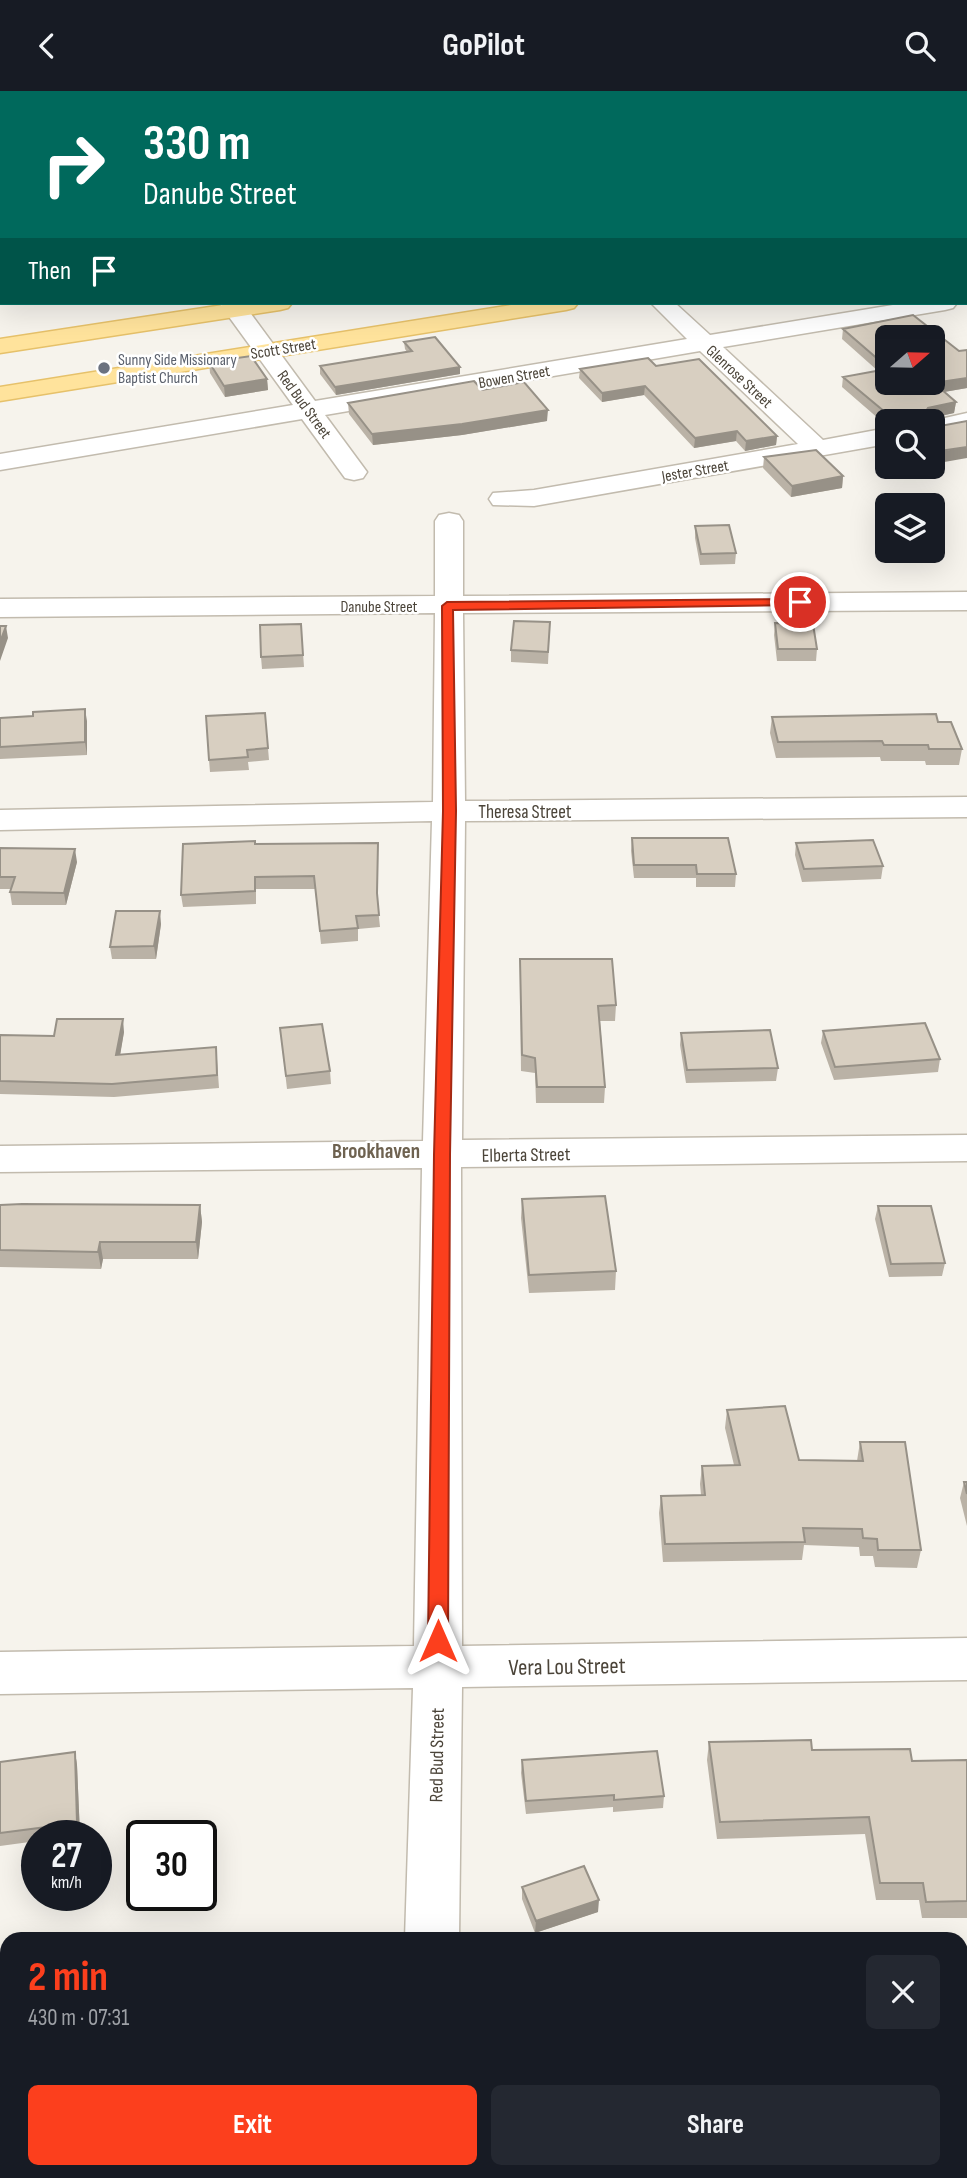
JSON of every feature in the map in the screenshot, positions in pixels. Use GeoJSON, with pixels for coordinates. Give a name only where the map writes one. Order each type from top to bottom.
{"type":"FeatureCollection","features":[{"type":"Feature","properties":{"kind":"main road","name":"Scott Street"},"geometry":{"type":"LineString","coordinates":[[0,394],[553,305]]}},
{"type":"Feature","properties":{"kind":"main road"},"geometry":{"type":"LineString","coordinates":[[0,346],[234,306]]}},
{"type":"Feature","properties":{"kind":"street","name":"Glenrose Street"},"geometry":{"type":"LineString","coordinates":[[664,305],[818,449]]}},
{"type":"Feature","properties":{"kind":"street","name":"Bowen Street"},"geometry":{"type":"LineString","coordinates":[[0,462],[933,305]]}},
{"type":"Feature","properties":{"kind":"street","name":"Red Bud Street"},"geometry":{"type":"LineString","coordinates":[[234,306],[354,472]]}},
{"type":"Feature","properties":{"kind":"street"},"geometry":{"type":"LineString","coordinates":[[945,426],[967,421]]}},
{"type":"Feature","properties":{"kind":"street","name":"Jester Street"},"geometry":{"type":"LineString","coordinates":[[502,499],[534,498],[875,438]]}},
{"type":"Feature","properties":{"kind":"street","name":"Red Bud Street"},"geometry":{"type":"LineString","coordinates":[[432,1932],[449,811],[449,521]]}},
{"type":"Feature","properties":{"kind":"street","name":"Danube Street"},"geometry":{"type":"LineString","coordinates":[[0,608],[967,600]]}},
{"type":"Feature","properties":{"kind":"street","name":"Theresa Street"},"geometry":{"type":"LineString","coordinates":[[0,820],[449,811],[967,807]]}},
{"type":"Feature","properties":{"kind":"street","name":"Elberta Street"},"geometry":{"type":"LineString","coordinates":[[0,1159],[967,1148]]}},
{"type":"Feature","properties":{"kind":"street","name":"Vera Lou Street"},"geometry":{"type":"LineString","coordinates":[[0,1673],[967,1659]]}},
{"type":"Feature","properties":{"kind":"building"},"geometry":{"type":"Polygon","coordinates":[[[913,315],[926,325],[875,325],[875,357],[843,329],[913,315]]]}},
{"type":"Feature","properties":{"kind":"building"},"geometry":{"type":"Polygon","coordinates":[[[435,337],[460,367],[335,387],[320,366],[412,351],[404,342],[435,337]]]}},
{"type":"Feature","properties":{"kind":"building"},"geometry":{"type":"Polygon","coordinates":[[[945,340],[959,351],[967,350],[967,378],[945,381],[945,340]]]}},
{"type":"Feature","properties":{"kind":"building"},"geometry":{"type":"Polygon","coordinates":[[[251,356],[267,379],[224,386],[209,362],[251,356]]]}},
{"type":"Feature","properties":{"kind":"building"},"geometry":{"type":"Polygon","coordinates":[[[648,358],[656,366],[699,359],[777,436],[746,441],[737,431],[695,438],[645,386],[602,393],[580,369],[648,358]]]}},
{"type":"Feature","properties":{"kind":"building"},"geometry":{"type":"Polygon","coordinates":[[[875,371],[875,395],[945,395],[945,392],[956,402],[927,409],[881,409],[843,377],[875,371]]]}},
{"type":"Feature","properties":{"kind":"building"},"geometry":{"type":"Polygon","coordinates":[[[474,381],[482,390],[524,382],[548,410],[462,424],[372,434],[348,403],[474,381]]]}},
{"type":"Feature","properties":{"kind":"building"},"geometry":{"type":"Polygon","coordinates":[[[967,421],[967,447],[945,450],[945,425],[967,421]]]}},
{"type":"Feature","properties":{"kind":"building"},"geometry":{"type":"Polygon","coordinates":[[[816,450],[843,476],[792,486],[764,457],[816,450]]]}},
{"type":"Feature","properties":{"kind":"building"},"geometry":{"type":"Polygon","coordinates":[[[729,525],[736,553],[701,554],[695,526],[729,525]]]}},
{"type":"Feature","properties":{"kind":"building"},"geometry":{"type":"Polygon","coordinates":[[[514,621],[550,622],[548,652],[511,650],[514,621]]]}},
{"type":"Feature","properties":{"kind":"building"},"geometry":{"type":"Polygon","coordinates":[[[775,623],[813,624],[817,649],[778,649],[775,623]]]}},
{"type":"Feature","properties":{"kind":"building"},"geometry":{"type":"Polygon","coordinates":[[[301,624],[303,655],[261,657],[260,625],[301,624]]]}},
{"type":"Feature","properties":{"kind":"building"},"geometry":{"type":"Polygon","coordinates":[[[0,626],[6,626],[0,642],[0,626]]]}},
{"type":"Feature","properties":{"kind":"building"},"geometry":{"type":"Polygon","coordinates":[[[85,709],[85,742],[0,747],[0,718],[33,716],[33,712],[85,709]]]}},
{"type":"Feature","properties":{"kind":"building"},"geometry":{"type":"Polygon","coordinates":[[[265,713],[268,748],[247,750],[248,757],[209,760],[206,716],[265,713]]]}},
{"type":"Feature","properties":{"kind":"building"},"geometry":{"type":"Polygon","coordinates":[[[936,714],[938,722],[951,722],[962,749],[929,749],[928,745],[884,745],[882,741],[778,742],[772,717],[936,714]]]}},
{"type":"Feature","properties":{"kind":"building"},"geometry":{"type":"Polygon","coordinates":[[[632,838],[728,838],[736,874],[697,874],[696,865],[634,865],[632,838]]]}},
{"type":"Feature","properties":{"kind":"building"},"geometry":{"type":"Polygon","coordinates":[[[873,840],[883,866],[804,869],[796,843],[873,840]]]}},
{"type":"Feature","properties":{"kind":"building"},"geometry":{"type":"Polygon","coordinates":[[[255,841],[255,844],[378,843],[379,915],[356,916],[358,928],[320,931],[314,876],[255,877],[255,891],[181,895],[183,844],[255,841]]]}},
{"type":"Feature","properties":{"kind":"building"},"geometry":{"type":"Polygon","coordinates":[[[0,848],[75,849],[64,893],[10,892],[15,877],[0,877],[0,848]]]}},
{"type":"Feature","properties":{"kind":"building"},"geometry":{"type":"Polygon","coordinates":[[[116,911],[160,911],[154,946],[110,947],[116,911]]]}},
{"type":"Feature","properties":{"kind":"building"},"geometry":{"type":"Polygon","coordinates":[[[520,959],[612,959],[616,1005],[598,1006],[605,1087],[537,1087],[535,1058],[522,1055],[520,959]]]}},
{"type":"Feature","properties":{"kind":"building"},"geometry":{"type":"Polygon","coordinates":[[[57,1019],[123,1019],[116,1055],[216,1047],[217,1075],[112,1084],[0,1081],[0,1035],[54,1036],[57,1019]]]}},
{"type":"Feature","properties":{"kind":"building"},"geometry":{"type":"Polygon","coordinates":[[[925,1023],[940,1059],[835,1067],[823,1031],[925,1023]]]}},
{"type":"Feature","properties":{"kind":"building"},"geometry":{"type":"Polygon","coordinates":[[[322,1024],[330,1071],[286,1076],[280,1028],[322,1024]]]}},
{"type":"Feature","properties":{"kind":"building"},"geometry":{"type":"Polygon","coordinates":[[[770,1030],[778,1068],[687,1070],[681,1033],[770,1030]]]}},
{"type":"Feature","properties":{"kind":"building"},"geometry":{"type":"Polygon","coordinates":[[[605,1196],[616,1271],[529,1275],[522,1199],[605,1196]]]}},
{"type":"Feature","properties":{"kind":"building"},"geometry":{"type":"Polygon","coordinates":[[[0,1205],[200,1205],[196,1242],[100,1242],[98,1252],[0,1250],[0,1205]]]}},
{"type":"Feature","properties":{"kind":"building"},"geometry":{"type":"Polygon","coordinates":[[[878,1206],[931,1206],[945,1263],[891,1264],[878,1206]]]}},
{"type":"Feature","properties":{"kind":"building"},"geometry":{"type":"Polygon","coordinates":[[[785,1406],[799,1460],[863,1461],[860,1442],[905,1442],[921,1550],[878,1550],[877,1539],[863,1538],[862,1529],[803,1528],[805,1542],[665,1544],[661,1496],[705,1495],[702,1466],[740,1465],[727,1410],[785,1406]]]}},
{"type":"Feature","properties":{"kind":"building"},"geometry":{"type":"Polygon","coordinates":[[[811,1740],[812,1750],[910,1749],[912,1761],[967,1760],[967,1901],[926,1902],[923,1883],[880,1883],[869,1817],[720,1822],[709,1742],[811,1740]]]}},
{"type":"Feature","properties":{"kind":"building"},"geometry":{"type":"Polygon","coordinates":[[[657,1751],[664,1796],[614,1800],[614,1795],[526,1801],[522,1760],[657,1751]]]}},
{"type":"Feature","properties":{"kind":"building"},"geometry":{"type":"Polygon","coordinates":[[[75,1752],[77,1820],[21,1820],[21,1830],[0,1833],[0,1762],[75,1752]]]}},
{"type":"Feature","properties":{"kind":"building"},"geometry":{"type":"Polygon","coordinates":[[[584,1866],[599,1900],[536,1921],[522,1887],[584,1866]]]}},
{"type":"Feature","properties":{"kind":"place","name":"Sunny Side Missionary Baptist Church"},"geometry":{"type":"Point","coordinates":[104,368]}},
{"type":"Feature","properties":{"kind":"district","name":"Brookhaven"},"geometry":{"type":"Point","coordinates":[376,1151]}},
{"type":"Feature","properties":{"kind":"route"},"geometry":{"type":"LineString","coordinates":[[438,1641],[442,1155],[449,811],[447,606],[800,602]]}}]}
